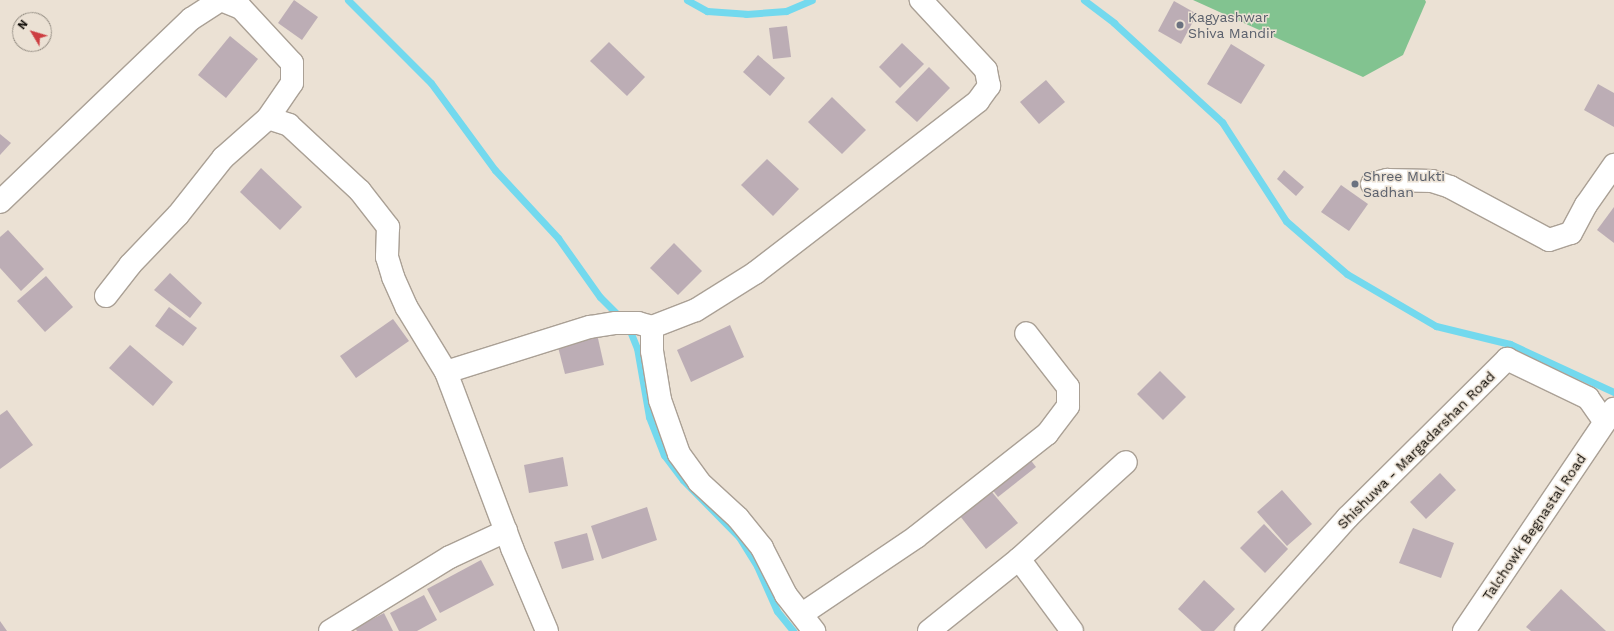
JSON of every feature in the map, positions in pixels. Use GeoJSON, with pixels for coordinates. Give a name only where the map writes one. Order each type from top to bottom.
{"type":"FeatureCollection","features":[{"type":"Feature","properties":{"kind":"street"},"geometry":{"type":"LineString","coordinates":[[0,202],[191,19],[220,0],[241,8],[292,63],[292,82],[268,118],[223,158],[178,215],[130,265],[106,296]]}},
{"type":"Feature","properties":{"kind":"street"},"geometry":{"type":"LineString","coordinates":[[446,372],[547,339],[616,323],[645,325],[696,310],[755,273],[978,101],[989,86],[986,70],[921,0]]}},
{"type":"Feature","properties":{"kind":"street"},"geometry":{"type":"LineString","coordinates":[[268,118],[289,125],[360,191],[388,227],[387,257],[393,277],[407,308],[446,372],[506,531],[547,631]]}},
{"type":"Feature","properties":{"kind":"street"},"geometry":{"type":"LineString","coordinates":[[1372,184],[1387,180],[1432,181],[1450,187],[1548,240],[1570,233],[1586,205],[1614,165]]}},
{"type":"Feature","properties":{"kind":"street"},"geometry":{"type":"LineString","coordinates":[[645,325],[652,351],[660,400],[679,454],[699,482],[738,518],[762,548],[786,595],[808,622],[1046,434],[1068,406],[1068,387],[1026,333]]}},
{"type":"Feature","properties":{"kind":"street","name":"Shishuwa - Margadarshan Road"},"geometry":{"type":"LineString","coordinates":[[1246,631],[1347,518],[1507,359],[1588,398],[1609,416]]}},
{"type":"Feature","properties":{"kind":"street","name":"Talchowk Begnastal Road"},"geometry":{"type":"LineString","coordinates":[[1464,631],[1609,416]]}},
{"type":"Feature","properties":{"kind":"street"},"geometry":{"type":"LineString","coordinates":[[929,631],[1019,558],[1126,462]]}},
{"type":"Feature","properties":{"kind":"street"},"geometry":{"type":"LineString","coordinates":[[330,631],[450,557],[506,531]]}},
{"type":"Feature","properties":{"kind":"street"},"geometry":{"type":"LineString","coordinates":[[1019,558],[1072,631]]}},
{"type":"Feature","properties":{"kind":"green space"},"geometry":{"type":"Polygon","coordinates":[[[1193,0],[1425,0],[1426,2],[1403,55],[1363,77],[1193,0]]]}},
{"type":"Feature","properties":{"kind":"building"},"geometry":{"type":"Polygon","coordinates":[[[294,0],[318,17],[302,40],[278,23],[294,0]]]}},
{"type":"Feature","properties":{"kind":"building"},"geometry":{"type":"Polygon","coordinates":[[[1174,1],[1197,14],[1181,44],[1158,31],[1174,1]]]}},
{"type":"Feature","properties":{"kind":"building"},"geometry":{"type":"Polygon","coordinates":[[[787,26],[791,57],[773,59],[769,28],[787,26]]]}},
{"type":"Feature","properties":{"kind":"building"},"geometry":{"type":"Polygon","coordinates":[[[230,36],[258,59],[226,98],[198,75],[230,36]]]}},
{"type":"Feature","properties":{"kind":"building"},"geometry":{"type":"Polygon","coordinates":[[[609,42],[645,77],[627,96],[590,61],[609,42]]]}},
{"type":"Feature","properties":{"kind":"building"},"geometry":{"type":"Polygon","coordinates":[[[902,43],[924,64],[900,88],[879,67],[902,43]]]}},
{"type":"Feature","properties":{"kind":"building"},"geometry":{"type":"Polygon","coordinates":[[[1231,44],[1265,65],[1241,104],[1207,84],[1231,44]]]}},
{"type":"Feature","properties":{"kind":"building"},"geometry":{"type":"Polygon","coordinates":[[[758,55],[785,78],[770,96],[743,72],[758,55]]]}},
{"type":"Feature","properties":{"kind":"building"},"geometry":{"type":"Polygon","coordinates":[[[929,67],[950,88],[917,122],[895,102],[929,67]]]}},
{"type":"Feature","properties":{"kind":"building"},"geometry":{"type":"Polygon","coordinates":[[[1046,80],[1065,102],[1039,124],[1020,102],[1046,80]]]}},
{"type":"Feature","properties":{"kind":"building"},"geometry":{"type":"Polygon","coordinates":[[[1598,84],[1614,93],[1614,127],[1584,110],[1598,84]]]}},
{"type":"Feature","properties":{"kind":"building"},"geometry":{"type":"Polygon","coordinates":[[[832,97],[866,130],[842,154],[808,122],[832,97]]]}},
{"type":"Feature","properties":{"kind":"building"},"geometry":{"type":"Polygon","coordinates":[[[0,134],[11,143],[0,155],[0,134]]]}},
{"type":"Feature","properties":{"kind":"building"},"geometry":{"type":"Polygon","coordinates":[[[767,159],[799,189],[773,216],[741,185],[767,159]]]}},
{"type":"Feature","properties":{"kind":"building"},"geometry":{"type":"Polygon","coordinates":[[[261,168],[302,207],[280,230],[240,192],[261,168]]]}},
{"type":"Feature","properties":{"kind":"building"},"geometry":{"type":"Polygon","coordinates":[[[1284,170],[1304,187],[1296,196],[1277,179],[1284,170]]]}},
{"type":"Feature","properties":{"kind":"building"},"geometry":{"type":"Polygon","coordinates":[[[1341,185],[1368,204],[1349,231],[1321,212],[1341,185]]]}},
{"type":"Feature","properties":{"kind":"building"},"geometry":{"type":"Polygon","coordinates":[[[1614,207],[1614,243],[1597,230],[1614,207]]]}},
{"type":"Feature","properties":{"kind":"building"},"geometry":{"type":"Polygon","coordinates":[[[8,230],[44,269],[21,291],[0,268],[0,237],[8,230]]]}},
{"type":"Feature","properties":{"kind":"building"},"geometry":{"type":"Polygon","coordinates":[[[674,243],[702,271],[678,295],[650,268],[674,243]]]}},
{"type":"Feature","properties":{"kind":"building"},"geometry":{"type":"Polygon","coordinates":[[[170,273],[202,303],[190,318],[154,290],[170,273]]]}},
{"type":"Feature","properties":{"kind":"building"},"geometry":{"type":"Polygon","coordinates":[[[46,276],[73,307],[45,332],[17,301],[46,276]]]}},
{"type":"Feature","properties":{"kind":"building"},"geometry":{"type":"Polygon","coordinates":[[[169,307],[197,328],[183,346],[155,326],[169,307]]]}},
{"type":"Feature","properties":{"kind":"building"},"geometry":{"type":"Polygon","coordinates":[[[393,319],[409,341],[356,378],[340,356],[393,319]]]}},
{"type":"Feature","properties":{"kind":"building"},"geometry":{"type":"Polygon","coordinates":[[[730,325],[744,357],[691,382],[677,350],[730,325]]]}},
{"type":"Feature","properties":{"kind":"building"},"geometry":{"type":"Polygon","coordinates":[[[597,334],[604,365],[565,374],[557,343],[597,334]]]}},
{"type":"Feature","properties":{"kind":"building"},"geometry":{"type":"Polygon","coordinates":[[[130,345],[173,382],[153,406],[109,368],[130,345]]]}},
{"type":"Feature","properties":{"kind":"building"},"geometry":{"type":"Polygon","coordinates":[[[1160,371],[1186,397],[1163,420],[1137,394],[1160,371]]]}},
{"type":"Feature","properties":{"kind":"building"},"geometry":{"type":"Polygon","coordinates":[[[7,410],[33,445],[0,469],[0,415],[7,410]]]}},
{"type":"Feature","properties":{"kind":"building"},"geometry":{"type":"Polygon","coordinates":[[[1026,454],[1036,467],[998,497],[988,484],[1026,454]]]}},
{"type":"Feature","properties":{"kind":"building"},"geometry":{"type":"Polygon","coordinates":[[[563,457],[568,486],[529,493],[524,465],[563,457]]]}},
{"type":"Feature","properties":{"kind":"building"},"geometry":{"type":"Polygon","coordinates":[[[1440,473],[1456,490],[1426,519],[1410,502],[1440,473]]]}},
{"type":"Feature","properties":{"kind":"building"},"geometry":{"type":"Polygon","coordinates":[[[1282,490],[1312,524],[1287,546],[1257,512],[1282,490]]]}},
{"type":"Feature","properties":{"kind":"building"},"geometry":{"type":"Polygon","coordinates":[[[991,491],[1018,523],[986,549],[960,516],[991,491]]]}},
{"type":"Feature","properties":{"kind":"building"},"geometry":{"type":"Polygon","coordinates":[[[647,507],[657,540],[602,559],[591,526],[647,507]]]}},
{"type":"Feature","properties":{"kind":"building"},"geometry":{"type":"Polygon","coordinates":[[[1264,524],[1288,549],[1265,573],[1240,548],[1264,524]]]}},
{"type":"Feature","properties":{"kind":"building"},"geometry":{"type":"Polygon","coordinates":[[[1413,528],[1454,543],[1441,578],[1399,563],[1413,528]]]}},
{"type":"Feature","properties":{"kind":"building"},"geometry":{"type":"Polygon","coordinates":[[[587,533],[594,560],[562,569],[554,542],[587,533]]]}},
{"type":"Feature","properties":{"kind":"building"},"geometry":{"type":"Polygon","coordinates":[[[481,560],[494,585],[440,613],[427,589],[481,560]]]}},
{"type":"Feature","properties":{"kind":"building"},"geometry":{"type":"Polygon","coordinates":[[[1204,580],[1235,609],[1214,631],[1202,631],[1178,609],[1204,580]]]}},
{"type":"Feature","properties":{"kind":"building"},"geometry":{"type":"Polygon","coordinates":[[[1561,589],[1606,631],[1531,631],[1526,627],[1561,589]]]}},
{"type":"Feature","properties":{"kind":"building"},"geometry":{"type":"Polygon","coordinates":[[[424,595],[437,620],[417,631],[399,631],[390,613],[424,595]]]}},
{"type":"Feature","properties":{"kind":"building"},"geometry":{"type":"Polygon","coordinates":[[[384,613],[393,631],[357,631],[355,628],[384,613]]]}},
{"type":"Feature","properties":{"kind":"building"},"geometry":{"type":"Polygon","coordinates":[[[0,621],[7,631],[0,631],[0,621]]]}},
{"type":"Feature","properties":{"kind":"waterway"},"geometry":{"type":"LineString","coordinates":[[348,0],[431,83],[495,170],[558,238],[600,297],[621,318]]}},
{"type":"Feature","properties":{"kind":"waterway"},"geometry":{"type":"LineString","coordinates":[[687,0],[707,11],[746,14],[786,11],[812,0]]}},
{"type":"Feature","properties":{"kind":"waterway"},"geometry":{"type":"LineString","coordinates":[[1084,0],[1114,23],[1222,122],[1286,221],[1347,274],[1436,326],[1510,344],[1614,392]]}},
{"type":"Feature","properties":{"kind":"waterway"},"geometry":{"type":"LineString","coordinates":[[628,326],[637,348],[649,417],[664,455],[683,480],[739,537],[757,566],[777,611],[793,631]]}},
{"type":"Feature","properties":{"kind":"place","name":"Kagyashwar Shiva Mandir"},"geometry":{"type":"Point","coordinates":[1180,25]}},
{"type":"Feature","properties":{"kind":"place","name":"Shree Mukti Sadhan"},"geometry":{"type":"Point","coordinates":[1355,184]}}]}
